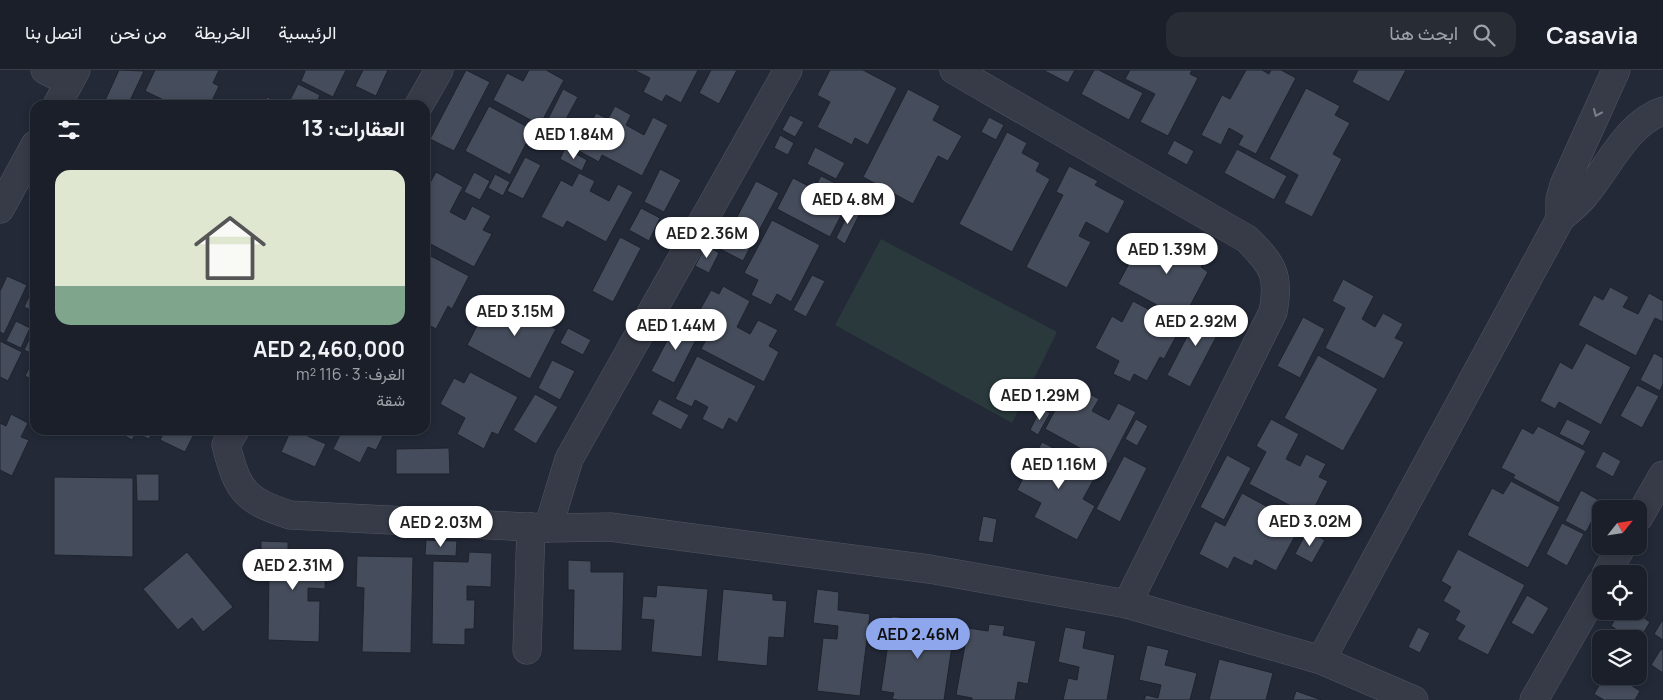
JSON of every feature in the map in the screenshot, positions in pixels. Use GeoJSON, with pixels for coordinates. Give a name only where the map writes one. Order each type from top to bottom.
{"type":"FeatureCollection","features":[{"type":"Feature","properties":{"kind":"street"},"geometry":{"type":"LineString","coordinates":[[422,100],[439,70]]}},
{"type":"Feature","properties":{"kind":"street"},"geometry":{"type":"LineString","coordinates":[[527,650],[540,527],[568,459],[788,70]]}},
{"type":"Feature","properties":{"kind":"street"},"geometry":{"type":"LineString","coordinates":[[954,70],[1247,239],[1265,257],[1275,276],[1276,294],[1272,312],[1127,604]]}},
{"type":"Feature","properties":{"kind":"street"},"geometry":{"type":"LineString","coordinates":[[1560,219],[1560,199],[1564,185],[1616,70]]}},
{"type":"Feature","properties":{"kind":"street"},"geometry":{"type":"LineString","coordinates":[[1321,660],[1560,219],[1585,195],[1630,136],[1656,113],[1663,111]]}},
{"type":"Feature","properties":{"kind":"street"},"geometry":{"type":"LineString","coordinates":[[0,210],[30,154]]}},
{"type":"Feature","properties":{"kind":"street"},"geometry":{"type":"LineString","coordinates":[[232,435],[226,445],[232,470],[242,491],[265,507],[290,515],[540,527],[610,528],[900,565],[1127,604],[1321,660],[1414,700]]}},
{"type":"Feature","properties":{"kind":"street"},"geometry":{"type":"LineString","coordinates":[[1648,501],[1663,475]]}},
{"type":"Feature","properties":{"kind":"street"},"geometry":{"type":"LineString","coordinates":[[1534,700],[1592,599]]}},
{"type":"Feature","properties":{"kind":"shaded area"},"geometry":{"type":"Polygon","coordinates":[[[881,239],[1057,332],[1012,423],[835,325],[881,239]]]}},
{"type":"Feature","properties":{"kind":"building"},"geometry":{"type":"Polygon","coordinates":[[[119,70],[144,71],[130,100],[105,100],[119,70]]]}},
{"type":"Feature","properties":{"kind":"building"},"geometry":{"type":"Polygon","coordinates":[[[155,70],[219,70],[213,83],[219,86],[212,100],[164,100],[145,91],[155,70]]]}},
{"type":"Feature","properties":{"kind":"building"},"geometry":{"type":"Polygon","coordinates":[[[302,70],[346,70],[333,97],[301,81],[305,71],[302,70]]]}},
{"type":"Feature","properties":{"kind":"building"},"geometry":{"type":"Polygon","coordinates":[[[363,70],[388,70],[376,96],[355,86],[363,70]]]}},
{"type":"Feature","properties":{"kind":"building"},"geometry":{"type":"Polygon","coordinates":[[[466,70],[490,82],[454,151],[430,139],[466,70]]]}},
{"type":"Feature","properties":{"kind":"building"},"geometry":{"type":"Polygon","coordinates":[[[529,70],[546,70],[564,80],[540,125],[493,100],[507,73],[523,81],[529,70]]]}},
{"type":"Feature","properties":{"kind":"building"},"geometry":{"type":"Polygon","coordinates":[[[634,70],[698,70],[681,103],[666,95],[662,102],[643,92],[650,78],[634,70]]]}},
{"type":"Feature","properties":{"kind":"building"},"geometry":{"type":"Polygon","coordinates":[[[711,70],[737,70],[719,104],[699,93],[711,70]]]}},
{"type":"Feature","properties":{"kind":"building"},"geometry":{"type":"Polygon","coordinates":[[[830,70],[863,70],[897,88],[868,145],[855,138],[852,145],[817,127],[830,102],[817,95],[830,70]]]}},
{"type":"Feature","properties":{"kind":"building"},"geometry":{"type":"Polygon","coordinates":[[[1043,70],[1075,70],[1068,83],[1043,70]]]}},
{"type":"Feature","properties":{"kind":"building"},"geometry":{"type":"Polygon","coordinates":[[[1094,70],[1099,70],[1143,93],[1129,120],[1081,94],[1094,70]]]}},
{"type":"Feature","properties":{"kind":"building"},"geometry":{"type":"Polygon","coordinates":[[[1130,70],[1192,70],[1190,74],[1198,78],[1168,136],[1140,122],[1155,94],[1125,79],[1130,70]]]}},
{"type":"Feature","properties":{"kind":"building"},"geometry":{"type":"Polygon","coordinates":[[[1246,70],[1262,70],[1269,74],[1271,70],[1281,70],[1296,78],[1256,154],[1238,145],[1243,136],[1229,128],[1221,145],[1201,135],[1222,95],[1230,99],[1246,70]]]}},
{"type":"Feature","properties":{"kind":"building"},"geometry":{"type":"Polygon","coordinates":[[[1358,70],[1406,70],[1389,102],[1352,82],[1358,70]]]}},
{"type":"Feature","properties":{"kind":"building"},"geometry":{"type":"Polygon","coordinates":[[[298,84],[320,95],[318,100],[290,100],[298,84]]]}},
{"type":"Feature","properties":{"kind":"building"},"geometry":{"type":"Polygon","coordinates":[[[1306,88],[1340,106],[1335,115],[1350,123],[1333,154],[1342,159],[1312,217],[1284,203],[1298,175],[1269,159],[1306,88]]]}},
{"type":"Feature","properties":{"kind":"building"},"geometry":{"type":"Polygon","coordinates":[[[563,89],[578,97],[560,130],[546,123],[563,89]]]}},
{"type":"Feature","properties":{"kind":"building"},"geometry":{"type":"Polygon","coordinates":[[[908,89],[940,106],[933,120],[962,136],[948,161],[938,156],[913,204],[863,177],[908,89]]]}},
{"type":"Feature","properties":{"kind":"building"},"geometry":{"type":"Polygon","coordinates":[[[489,106],[533,130],[510,175],[465,151],[489,106]]]}},
{"type":"Feature","properties":{"kind":"building"},"geometry":{"type":"Polygon","coordinates":[[[615,106],[631,115],[626,125],[644,135],[653,117],[668,125],[642,176],[602,155],[599,162],[577,150],[596,113],[608,119],[615,106]]]}},
{"type":"Feature","properties":{"kind":"building"},"geometry":{"type":"Polygon","coordinates":[[[790,115],[804,122],[795,137],[782,130],[790,115]]]}},
{"type":"Feature","properties":{"kind":"building"},"geometry":{"type":"Polygon","coordinates":[[[989,117],[1004,125],[996,140],[981,132],[989,117]]]}},
{"type":"Feature","properties":{"kind":"building"},"geometry":{"type":"Polygon","coordinates":[[[1007,132],[1027,143],[1022,153],[1040,163],[1036,171],[1050,179],[1012,252],[959,224],[1007,132]]]}},
{"type":"Feature","properties":{"kind":"building"},"geometry":{"type":"Polygon","coordinates":[[[780,135],[794,143],[788,155],[774,148],[780,135]]]}},
{"type":"Feature","properties":{"kind":"building"},"geometry":{"type":"Polygon","coordinates":[[[1174,140],[1194,151],[1187,165],[1167,154],[1174,140]]]}},
{"type":"Feature","properties":{"kind":"building"},"geometry":{"type":"Polygon","coordinates":[[[815,147],[845,163],[836,179],[807,164],[815,147]]]}},
{"type":"Feature","properties":{"kind":"building"},"geometry":{"type":"Polygon","coordinates":[[[565,148],[587,160],[582,171],[560,159],[565,148]]]}},
{"type":"Feature","properties":{"kind":"building"},"geometry":{"type":"Polygon","coordinates":[[[1237,149],[1287,176],[1274,200],[1224,173],[1237,149]]]}},
{"type":"Feature","properties":{"kind":"building"},"geometry":{"type":"Polygon","coordinates":[[[525,157],[541,165],[523,199],[507,191],[525,157]]]}},
{"type":"Feature","properties":{"kind":"building"},"geometry":{"type":"Polygon","coordinates":[[[1069,166],[1098,181],[1095,185],[1125,201],[1108,234],[1086,222],[1079,236],[1091,242],[1067,288],[1026,267],[1063,195],[1056,192],[1069,166]]]}},
{"type":"Feature","properties":{"kind":"building"},"geometry":{"type":"Polygon","coordinates":[[[660,169],[681,180],[664,212],[644,202],[660,169]]]}},
{"type":"Feature","properties":{"kind":"building"},"geometry":{"type":"Polygon","coordinates":[[[436,172],[463,187],[450,212],[465,220],[472,206],[491,216],[483,230],[492,234],[474,267],[430,244],[430,183],[436,172]]]}},
{"type":"Feature","properties":{"kind":"building"},"geometry":{"type":"Polygon","coordinates":[[[474,172],[490,181],[480,200],[464,192],[474,172]]]}},
{"type":"Feature","properties":{"kind":"building"},"geometry":{"type":"Polygon","coordinates":[[[579,173],[595,181],[590,191],[609,201],[618,184],[633,192],[606,242],[567,221],[563,228],[541,217],[561,180],[572,186],[579,173]]]}},
{"type":"Feature","properties":{"kind":"building"},"geometry":{"type":"Polygon","coordinates":[[[495,174],[510,182],[503,196],[488,188],[495,174]]]}},
{"type":"Feature","properties":{"kind":"building"},"geometry":{"type":"Polygon","coordinates":[[[821,176],[853,192],[830,237],[777,209],[793,178],[814,189],[821,176]]]}},
{"type":"Feature","properties":{"kind":"building"},"geometry":{"type":"Polygon","coordinates":[[[756,181],[779,193],[743,261],[720,249],[756,181]]]}},
{"type":"Feature","properties":{"kind":"building"},"geometry":{"type":"Polygon","coordinates":[[[852,206],[861,211],[845,244],[836,238],[852,206]]]}},
{"type":"Feature","properties":{"kind":"building"},"geometry":{"type":"Polygon","coordinates":[[[641,208],[660,218],[649,241],[629,230],[641,208]]]}},
{"type":"Feature","properties":{"kind":"building"},"geometry":{"type":"Polygon","coordinates":[[[772,220],[820,245],[791,302],[777,294],[771,305],[751,295],[758,280],[744,273],[772,220]]]}},
{"type":"Feature","properties":{"kind":"building"},"geometry":{"type":"Polygon","coordinates":[[[620,237],[641,248],[613,302],[592,291],[620,237]]]}},
{"type":"Feature","properties":{"kind":"building"},"geometry":{"type":"Polygon","coordinates":[[[1185,237],[1210,250],[1201,267],[1208,272],[1183,319],[1118,284],[1139,245],[1152,252],[1158,240],[1178,251],[1185,237]]]}},
{"type":"Feature","properties":{"kind":"building"},"geometry":{"type":"Polygon","coordinates":[[[706,245],[719,253],[709,273],[695,266],[706,245]]]}},
{"type":"Feature","properties":{"kind":"building"},"geometry":{"type":"Polygon","coordinates":[[[430,256],[469,276],[452,309],[448,306],[436,329],[430,326],[430,256]]]}},
{"type":"Feature","properties":{"kind":"building"},"geometry":{"type":"Polygon","coordinates":[[[812,275],[825,281],[806,317],[793,310],[812,275]]]}},
{"type":"Feature","properties":{"kind":"building"},"geometry":{"type":"Polygon","coordinates":[[[7,276],[27,285],[4,334],[0,332],[0,291],[7,276]]]}},
{"type":"Feature","properties":{"kind":"building"},"geometry":{"type":"Polygon","coordinates":[[[1343,279],[1374,296],[1362,319],[1375,327],[1383,313],[1403,324],[1395,338],[1404,342],[1384,379],[1325,348],[1345,308],[1332,301],[1343,279]]]}},
{"type":"Feature","properties":{"kind":"building"},"geometry":{"type":"Polygon","coordinates":[[[723,286],[750,301],[737,327],[750,334],[758,320],[778,330],[769,346],[779,352],[764,382],[701,349],[713,326],[696,317],[711,290],[719,294],[723,286]]]}},
{"type":"Feature","properties":{"kind":"building"},"geometry":{"type":"Polygon","coordinates":[[[1610,287],[1629,297],[1623,307],[1638,314],[1649,293],[1663,301],[1663,322],[1655,318],[1636,356],[1578,325],[1594,295],[1603,300],[1610,287]]]}},
{"type":"Feature","properties":{"kind":"building"},"geometry":{"type":"Polygon","coordinates":[[[30,294],[30,310],[24,307],[30,294]]]}},
{"type":"Feature","properties":{"kind":"building"},"geometry":{"type":"Polygon","coordinates":[[[1133,301],[1181,327],[1164,359],[1160,357],[1147,381],[1134,374],[1130,382],[1113,374],[1119,361],[1095,348],[1112,316],[1122,322],[1133,301]]]}},
{"type":"Feature","properties":{"kind":"building"},"geometry":{"type":"Polygon","coordinates":[[[531,302],[555,315],[549,326],[556,329],[530,379],[467,345],[487,307],[502,315],[507,304],[525,313],[531,302]]]}},
{"type":"Feature","properties":{"kind":"building"},"geometry":{"type":"Polygon","coordinates":[[[1202,308],[1225,320],[1190,387],[1167,375],[1202,308]]]}},
{"type":"Feature","properties":{"kind":"building"},"geometry":{"type":"Polygon","coordinates":[[[1303,317],[1325,329],[1300,378],[1277,366],[1303,317]]]}},
{"type":"Feature","properties":{"kind":"building"},"geometry":{"type":"Polygon","coordinates":[[[679,318],[701,330],[674,383],[651,371],[679,318]]]}},
{"type":"Feature","properties":{"kind":"building"},"geometry":{"type":"Polygon","coordinates":[[[16,321],[30,328],[21,348],[6,341],[16,321]]]}},
{"type":"Feature","properties":{"kind":"building"},"geometry":{"type":"Polygon","coordinates":[[[568,328],[591,340],[583,355],[560,343],[568,328]]]}},
{"type":"Feature","properties":{"kind":"building"},"geometry":{"type":"Polygon","coordinates":[[[30,337],[30,353],[24,350],[30,337]]]}},
{"type":"Feature","properties":{"kind":"building"},"geometry":{"type":"Polygon","coordinates":[[[0,341],[22,352],[8,381],[0,377],[0,341]]]}},
{"type":"Feature","properties":{"kind":"building"},"geometry":{"type":"Polygon","coordinates":[[[1586,343],[1631,367],[1601,425],[1559,402],[1555,409],[1540,401],[1560,362],[1572,369],[1586,343]]]}},
{"type":"Feature","properties":{"kind":"building"},"geometry":{"type":"Polygon","coordinates":[[[1654,353],[1663,358],[1663,384],[1660,391],[1640,380],[1654,353]]]}},
{"type":"Feature","properties":{"kind":"building"},"geometry":{"type":"Polygon","coordinates":[[[1318,355],[1378,389],[1343,451],[1284,418],[1318,355]]]}},
{"type":"Feature","properties":{"kind":"building"},"geometry":{"type":"Polygon","coordinates":[[[697,356],[756,386],[737,423],[729,418],[723,430],[702,419],[708,407],[695,400],[692,407],[675,399],[697,356]]]}},
{"type":"Feature","properties":{"kind":"building"},"geometry":{"type":"Polygon","coordinates":[[[552,360],[575,371],[560,400],[538,388],[552,360]]]}},
{"type":"Feature","properties":{"kind":"building"},"geometry":{"type":"Polygon","coordinates":[[[30,366],[30,378],[25,376],[30,366]]]}},
{"type":"Feature","properties":{"kind":"building"},"geometry":{"type":"Polygon","coordinates":[[[470,372],[518,397],[498,435],[492,432],[484,449],[457,434],[465,418],[440,404],[454,378],[464,383],[470,372]]]}},
{"type":"Feature","properties":{"kind":"building"},"geometry":{"type":"Polygon","coordinates":[[[1637,385],[1659,396],[1642,428],[1620,416],[1637,385]]]}},
{"type":"Feature","properties":{"kind":"building"},"geometry":{"type":"Polygon","coordinates":[[[1080,389],[1099,399],[1092,411],[1109,420],[1118,403],[1136,412],[1109,464],[1045,429],[1062,397],[1073,403],[1080,389]]]}},
{"type":"Feature","properties":{"kind":"building"},"geometry":{"type":"Polygon","coordinates":[[[535,394],[558,407],[536,444],[513,430],[535,394]]]}},
{"type":"Feature","properties":{"kind":"building"},"geometry":{"type":"Polygon","coordinates":[[[659,399],[689,415],[681,430],[651,414],[659,399]]]}},
{"type":"Feature","properties":{"kind":"building"},"geometry":{"type":"Polygon","coordinates":[[[1041,408],[1050,413],[1038,435],[1030,430],[1041,408]]]}},
{"type":"Feature","properties":{"kind":"building"},"geometry":{"type":"Polygon","coordinates":[[[11,414],[28,423],[21,437],[29,440],[12,476],[0,470],[0,423],[6,426],[11,414]]]}},
{"type":"Feature","properties":{"kind":"building"},"geometry":{"type":"Polygon","coordinates":[[[1136,419],[1148,426],[1137,446],[1125,439],[1136,419]]]}},
{"type":"Feature","properties":{"kind":"building"},"geometry":{"type":"Polygon","coordinates":[[[1271,419],[1299,434],[1286,459],[1300,466],[1306,454],[1326,464],[1319,477],[1328,481],[1310,516],[1249,484],[1266,452],[1256,446],[1271,419]]]}},
{"type":"Feature","properties":{"kind":"building"},"geometry":{"type":"Polygon","coordinates":[[[1567,419],[1591,431],[1583,446],[1559,434],[1567,419]]]}},
{"type":"Feature","properties":{"kind":"building"},"geometry":{"type":"Polygon","coordinates":[[[1538,426],[1586,451],[1559,503],[1513,478],[1515,475],[1501,468],[1522,428],[1533,434],[1538,426]]]}},
{"type":"Feature","properties":{"kind":"building"},"geometry":{"type":"Polygon","coordinates":[[[123,435],[135,435],[132,440],[123,435]]]}},
{"type":"Feature","properties":{"kind":"building"},"geometry":{"type":"Polygon","coordinates":[[[140,435],[151,435],[149,439],[140,435]]]}},
{"type":"Feature","properties":{"kind":"building"},"geometry":{"type":"Polygon","coordinates":[[[162,435],[194,435],[185,452],[160,440],[162,435]]]}},
{"type":"Feature","properties":{"kind":"building"},"geometry":{"type":"Polygon","coordinates":[[[289,435],[305,435],[326,444],[315,467],[281,452],[289,435]]]}},
{"type":"Feature","properties":{"kind":"building"},"geometry":{"type":"Polygon","coordinates":[[[340,435],[384,435],[376,450],[368,447],[360,463],[333,449],[340,435]]]}},
{"type":"Feature","properties":{"kind":"building"},"geometry":{"type":"Polygon","coordinates":[[[1042,442],[1092,468],[1088,475],[1094,479],[1083,499],[1095,506],[1077,540],[1034,517],[1041,503],[1017,490],[1042,442]]]}},
{"type":"Feature","properties":{"kind":"building"},"geometry":{"type":"Polygon","coordinates":[[[449,448],[450,474],[396,474],[396,449],[449,448]]]}},
{"type":"Feature","properties":{"kind":"building"},"geometry":{"type":"Polygon","coordinates":[[[1603,451],[1621,461],[1613,477],[1595,467],[1603,451]]]}},
{"type":"Feature","properties":{"kind":"building"},"geometry":{"type":"Polygon","coordinates":[[[1227,455],[1251,468],[1224,520],[1200,507],[1227,455]]]}},
{"type":"Feature","properties":{"kind":"building"},"geometry":{"type":"Polygon","coordinates":[[[1124,456],[1147,468],[1120,522],[1096,509],[1124,456]]]}},
{"type":"Feature","properties":{"kind":"building"},"geometry":{"type":"Polygon","coordinates":[[[136,474],[159,474],[159,501],[137,501],[136,474]]]}},
{"type":"Feature","properties":{"kind":"building"},"geometry":{"type":"Polygon","coordinates":[[[54,477],[133,478],[133,557],[54,555],[54,477]]]}},
{"type":"Feature","properties":{"kind":"building"},"geometry":{"type":"Polygon","coordinates":[[[1511,481],[1560,507],[1528,568],[1467,535],[1492,488],[1503,494],[1511,481]]]}},
{"type":"Feature","properties":{"kind":"building"},"geometry":{"type":"Polygon","coordinates":[[[1581,490],[1598,500],[1592,500],[1592,521],[1586,532],[1565,521],[1581,490]]]}},
{"type":"Feature","properties":{"kind":"building"},"geometry":{"type":"Polygon","coordinates":[[[1242,493],[1301,525],[1276,571],[1255,560],[1252,566],[1234,557],[1228,569],[1199,554],[1215,521],[1225,526],[1242,493]]]}},
{"type":"Feature","properties":{"kind":"building"},"geometry":{"type":"Polygon","coordinates":[[[983,516],[997,519],[993,543],[978,541],[983,516]]]}},
{"type":"Feature","properties":{"kind":"building"},"geometry":{"type":"Polygon","coordinates":[[[1562,523],[1584,534],[1567,566],[1546,554],[1562,523]]]}},
{"type":"Feature","properties":{"kind":"building"},"geometry":{"type":"Polygon","coordinates":[[[1307,531],[1325,540],[1312,563],[1295,554],[1307,531]]]}},
{"type":"Feature","properties":{"kind":"building"},"geometry":{"type":"Polygon","coordinates":[[[426,540],[457,541],[456,556],[425,555],[426,540]]]}},
{"type":"Feature","properties":{"kind":"building"},"geometry":{"type":"Polygon","coordinates":[[[261,541],[288,542],[288,551],[326,552],[325,589],[308,588],[308,601],[320,601],[319,642],[268,640],[269,572],[261,572],[261,541]]]}},
{"type":"Feature","properties":{"kind":"building"},"geometry":{"type":"Polygon","coordinates":[[[1458,549],[1525,585],[1488,655],[1457,639],[1465,626],[1455,620],[1460,611],[1443,601],[1451,587],[1441,581],[1458,549]]]}},
{"type":"Feature","properties":{"kind":"building"},"geometry":{"type":"Polygon","coordinates":[[[187,552],[233,607],[203,632],[192,618],[178,630],[143,589],[187,552]]]}},
{"type":"Feature","properties":{"kind":"building"},"geometry":{"type":"Polygon","coordinates":[[[469,552],[492,553],[491,587],[467,586],[467,600],[475,600],[474,629],[465,629],[465,645],[432,644],[433,561],[468,562],[469,552]]]}},
{"type":"Feature","properties":{"kind":"building"},"geometry":{"type":"Polygon","coordinates":[[[357,556],[413,557],[411,653],[362,652],[364,588],[356,587],[357,556]]]}},
{"type":"Feature","properties":{"kind":"building"},"geometry":{"type":"Polygon","coordinates":[[[568,560],[591,561],[591,572],[624,572],[622,651],[573,650],[574,590],[568,590],[568,560]]]}},
{"type":"Feature","properties":{"kind":"building"},"geometry":{"type":"Polygon","coordinates":[[[657,585],[708,589],[702,657],[651,652],[654,620],[641,619],[643,596],[656,597],[657,585]]]}},
{"type":"Feature","properties":{"kind":"building"},"geometry":{"type":"Polygon","coordinates":[[[723,589],[773,594],[773,600],[787,601],[784,638],[769,637],[767,666],[717,661],[723,589]]]}},
{"type":"Feature","properties":{"kind":"building"},"geometry":{"type":"Polygon","coordinates":[[[817,589],[839,592],[838,610],[870,614],[860,696],[817,691],[823,638],[837,639],[838,626],[813,623],[817,589]]]}},
{"type":"Feature","properties":{"kind":"building"},"geometry":{"type":"Polygon","coordinates":[[[1527,595],[1549,608],[1533,635],[1511,623],[1527,595]]]}},
{"type":"Feature","properties":{"kind":"building"},"geometry":{"type":"Polygon","coordinates":[[[892,616],[955,626],[944,700],[898,700],[892,699],[894,693],[881,691],[892,616]]]}},
{"type":"Feature","properties":{"kind":"building"},"geometry":{"type":"Polygon","coordinates":[[[1663,619],[1663,640],[1654,634],[1663,619]]]}},
{"type":"Feature","properties":{"kind":"building"},"geometry":{"type":"Polygon","coordinates":[[[1615,620],[1647,620],[1650,622],[1645,630],[1617,630],[1611,626],[1615,620]]]}},
{"type":"Feature","properties":{"kind":"building"},"geometry":{"type":"Polygon","coordinates":[[[989,624],[1005,626],[1003,635],[1036,641],[1028,684],[1018,682],[1015,700],[972,700],[972,698],[956,695],[968,628],[988,631],[989,624]]]}},
{"type":"Feature","properties":{"kind":"building"},"geometry":{"type":"Polygon","coordinates":[[[1065,627],[1086,631],[1083,648],[1115,655],[1107,700],[1063,700],[1068,678],[1077,680],[1079,667],[1058,662],[1065,627]]]}},
{"type":"Feature","properties":{"kind":"building"},"geometry":{"type":"Polygon","coordinates":[[[1418,627],[1430,633],[1420,653],[1408,647],[1418,627]]]}},
{"type":"Feature","properties":{"kind":"building"},"geometry":{"type":"Polygon","coordinates":[[[1147,645],[1169,650],[1165,665],[1197,673],[1190,700],[1144,700],[1146,695],[1158,698],[1161,685],[1139,680],[1147,645]]]}},
{"type":"Feature","properties":{"kind":"building"},"geometry":{"type":"Polygon","coordinates":[[[1661,649],[1663,650],[1663,673],[1651,665],[1661,649]]]}},
{"type":"Feature","properties":{"kind":"building"},"geometry":{"type":"Polygon","coordinates":[[[1219,659],[1273,673],[1266,700],[1209,700],[1219,659]]]}},
{"type":"Feature","properties":{"kind":"building"},"geometry":{"type":"Polygon","coordinates":[[[1600,685],[1631,685],[1640,691],[1635,700],[1604,700],[1594,694],[1600,685]]]}},
{"type":"Feature","properties":{"kind":"building"},"geometry":{"type":"Polygon","coordinates":[[[1296,691],[1322,700],[1293,700],[1296,691]]]}}]}
